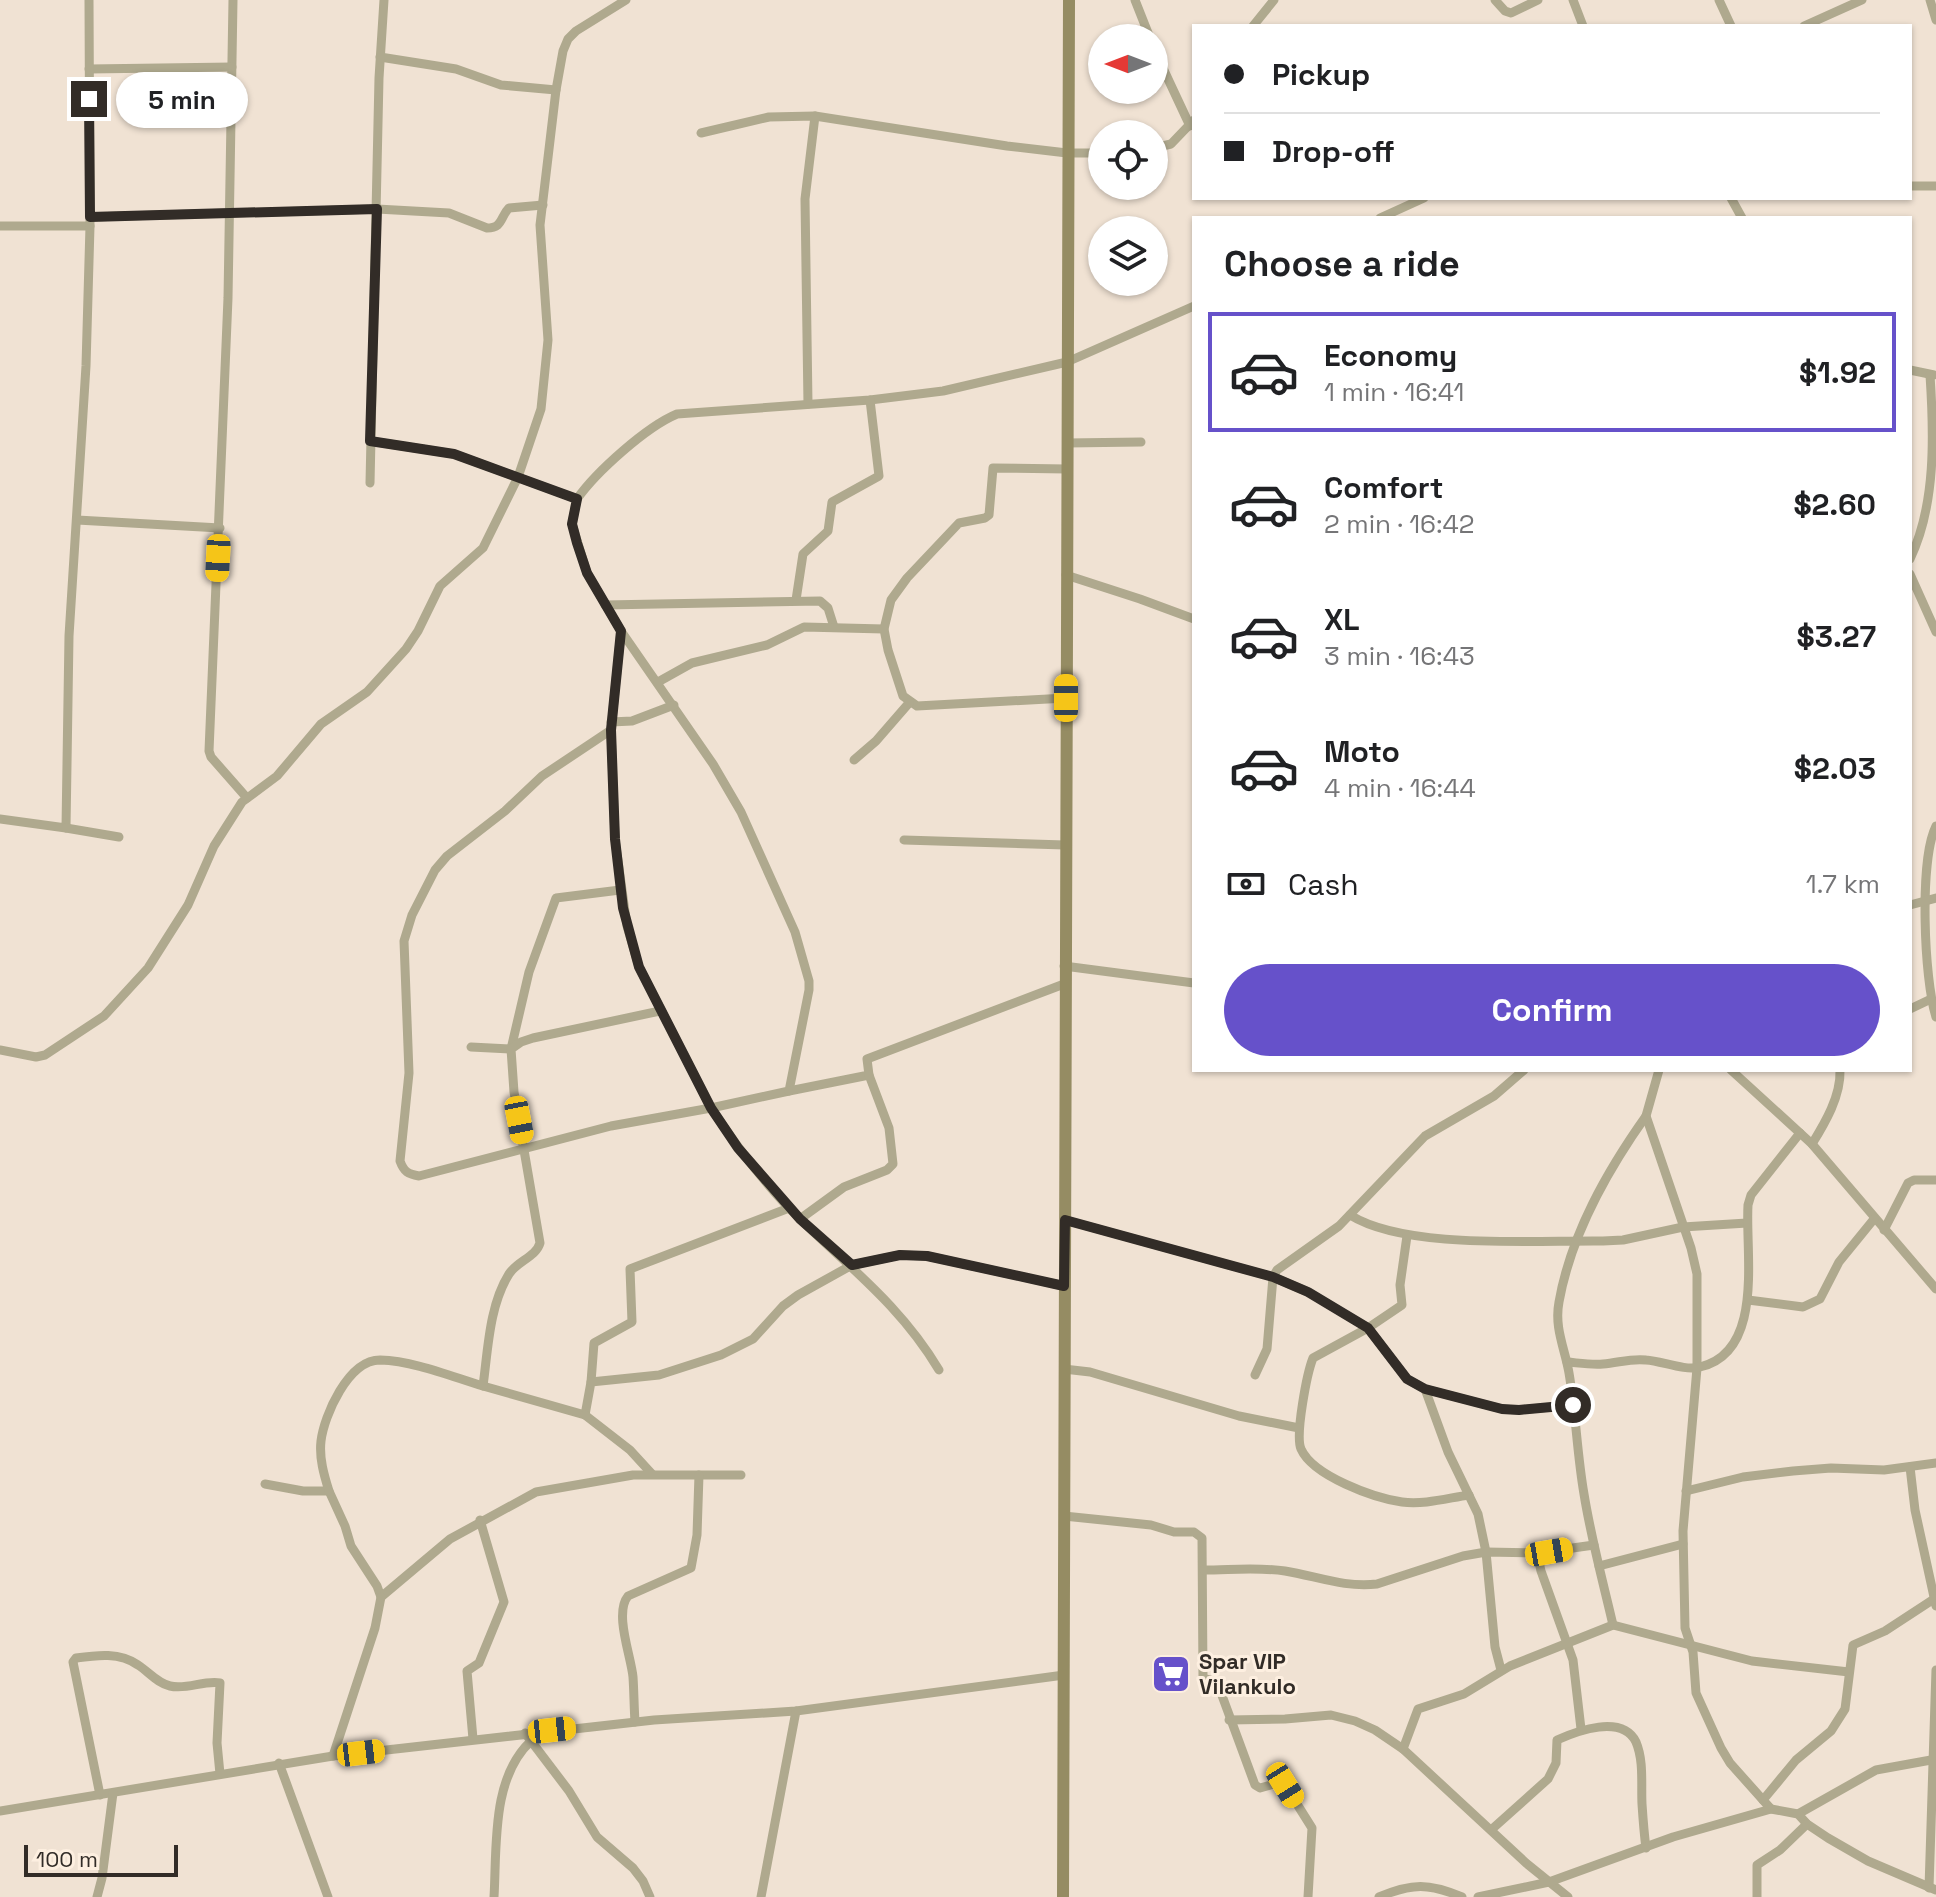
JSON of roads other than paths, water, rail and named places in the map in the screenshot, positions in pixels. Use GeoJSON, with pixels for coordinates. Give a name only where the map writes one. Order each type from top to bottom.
{"type":"FeatureCollection","features":[{"type":"Feature","properties":{"kind":"main road"},"geometry":{"type":"LineString","coordinates":[[1063,1897],[1069,0]]}},
{"type":"Feature","properties":{"kind":"street"},"geometry":{"type":"LineString","coordinates":[[66,828],[69,636],[90,222],[89,0]]}},
{"type":"Feature","properties":{"kind":"street"},"geometry":{"type":"LineString","coordinates":[[233,0],[220,528],[209,751],[247,798]]}},
{"type":"Feature","properties":{"kind":"street"},"geometry":{"type":"LineString","coordinates":[[370,483],[384,0]]}},
{"type":"Feature","properties":{"kind":"street"},"geometry":{"type":"LineString","coordinates":[[0,1050],[36,1057],[45,1055],[112,1009],[148,968],[188,905],[214,846],[236,809],[277,776],[321,724],[367,692],[406,649],[440,586],[483,548],[518,477],[541,409],[548,340],[540,247],[556,90],[563,51],[576,31],[626,0]]}},
{"type":"Feature","properties":{"kind":"street"},"geometry":{"type":"LineString","coordinates":[[1135,0],[1144,24]]}},
{"type":"Feature","properties":{"kind":"street"},"geometry":{"type":"LineString","coordinates":[[1255,24],[1274,0]]}},
{"type":"Feature","properties":{"kind":"street"},"geometry":{"type":"LineString","coordinates":[[1495,0],[1511,13],[1538,0]]}},
{"type":"Feature","properties":{"kind":"street"},"geometry":{"type":"LineString","coordinates":[[1573,0],[1582,24]]}},
{"type":"Feature","properties":{"kind":"street"},"geometry":{"type":"LineString","coordinates":[[1719,0],[1730,24]]}},
{"type":"Feature","properties":{"kind":"street"},"geometry":{"type":"LineString","coordinates":[[1808,24],[1862,0]]}},
{"type":"Feature","properties":{"kind":"street"},"geometry":{"type":"LineString","coordinates":[[1930,0],[1936,20]]}},
{"type":"Feature","properties":{"kind":"street"},"geometry":{"type":"LineString","coordinates":[[380,57],[456,69],[501,85],[556,90]]}},
{"type":"Feature","properties":{"kind":"street"},"geometry":{"type":"LineString","coordinates":[[89,69],[232,67]]}},
{"type":"Feature","properties":{"kind":"street"},"geometry":{"type":"LineString","coordinates":[[1168,76],[1192,123],[1168,145]]}},
{"type":"Feature","properties":{"kind":"street"},"geometry":{"type":"LineString","coordinates":[[808,404],[805,199],[815,116]]}},
{"type":"Feature","properties":{"kind":"street"},"geometry":{"type":"LineString","coordinates":[[701,133],[769,117],[815,116],[1007,146],[1088,153]]}},
{"type":"Feature","properties":{"kind":"street"},"geometry":{"type":"LineString","coordinates":[[1912,186],[1936,186]]}},
{"type":"Feature","properties":{"kind":"street"},"geometry":{"type":"LineString","coordinates":[[1384,216],[1420,200]]}},
{"type":"Feature","properties":{"kind":"street"},"geometry":{"type":"LineString","coordinates":[[0,226],[377,209],[449,213],[493,228],[499,226],[509,208],[543,205]]}},
{"type":"Feature","properties":{"kind":"street"},"geometry":{"type":"LineString","coordinates":[[789,1091],[809,981],[789,919],[741,812],[713,764],[621,631],[587,573],[572,524],[577,499],[601,472],[651,428],[677,414],[870,400],[943,391],[1067,362],[1192,307]]}},
{"type":"Feature","properties":{"kind":"street"},"geometry":{"type":"LineString","coordinates":[[1912,370],[1933,375],[1935,451],[1924,528],[1912,555]]}},
{"type":"Feature","properties":{"kind":"street"},"geometry":{"type":"LineString","coordinates":[[796,600],[803,554],[828,531],[832,502],[879,476],[870,400]]}},
{"type":"Feature","properties":{"kind":"street"},"geometry":{"type":"LineString","coordinates":[[370,441],[454,454],[577,499]]}},
{"type":"Feature","properties":{"kind":"street"},"geometry":{"type":"LineString","coordinates":[[1067,443],[1141,442]]}},
{"type":"Feature","properties":{"kind":"street"},"geometry":{"type":"LineString","coordinates":[[1066,698],[926,708],[909,703],[903,696],[884,629],[891,600],[907,578],[959,523],[989,515],[993,468],[1067,469]]}},
{"type":"Feature","properties":{"kind":"street"},"geometry":{"type":"LineString","coordinates":[[77,520],[220,528]]}},
{"type":"Feature","properties":{"kind":"street"},"geometry":{"type":"LineString","coordinates":[[1912,528],[1924,528]]}},
{"type":"Feature","properties":{"kind":"street"},"geometry":{"type":"LineString","coordinates":[[1066,575],[1192,618]]}},
{"type":"Feature","properties":{"kind":"street"},"geometry":{"type":"LineString","coordinates":[[1912,578],[1936,632]]}},
{"type":"Feature","properties":{"kind":"street"},"geometry":{"type":"LineString","coordinates":[[605,605],[796,600],[825,603],[834,627]]}},
{"type":"Feature","properties":{"kind":"street"},"geometry":{"type":"LineString","coordinates":[[658,682],[692,663],[767,645],[804,627],[884,629]]}},
{"type":"Feature","properties":{"kind":"street"},"geometry":{"type":"LineString","coordinates":[[621,631],[611,726],[620,890],[639,967],[711,1108],[755,1170],[789,1208],[852,1265],[908,1324],[939,1370]]}},
{"type":"Feature","properties":{"kind":"street"},"geometry":{"type":"LineString","coordinates":[[854,760],[876,741],[909,703]]}},
{"type":"Feature","properties":{"kind":"street"},"geometry":{"type":"LineString","coordinates":[[674,705],[611,726],[542,776],[505,811],[447,856],[435,870],[412,915],[404,941],[409,1073],[400,1161],[403,1169],[419,1176],[611,1126],[869,1075]]}},
{"type":"Feature","properties":{"kind":"street"},"geometry":{"type":"LineString","coordinates":[[0,819],[119,837]]}},
{"type":"Feature","properties":{"kind":"street"},"geometry":{"type":"LineString","coordinates":[[1936,826],[1928,849],[1931,999],[1936,1017]]}},
{"type":"Feature","properties":{"kind":"street"},"geometry":{"type":"LineString","coordinates":[[904,840],[1065,845]]}},
{"type":"Feature","properties":{"kind":"street"},"geometry":{"type":"LineString","coordinates":[[483,1386],[499,1296],[509,1274],[538,1250],[540,1243],[514,1092],[511,1049],[529,972],[554,901],[561,897],[620,890]]}},
{"type":"Feature","properties":{"kind":"street"},"geometry":{"type":"LineString","coordinates":[[1064,966],[1192,983]]}},
{"type":"Feature","properties":{"kind":"street"},"geometry":{"type":"LineString","coordinates":[[800,1219],[844,1187],[887,1170],[893,1164],[889,1128],[869,1075],[867,1059],[1064,984]]}},
{"type":"Feature","properties":{"kind":"street"},"geometry":{"type":"LineString","coordinates":[[1912,1008],[1931,999]]}},
{"type":"Feature","properties":{"kind":"street"},"geometry":{"type":"LineString","coordinates":[[471,1047],[511,1049],[533,1038],[660,1011]]}},
{"type":"Feature","properties":{"kind":"street"},"geometry":{"type":"LineString","coordinates":[[1255,1375],[1267,1349],[1273,1277],[1283,1265],[1339,1226],[1425,1136],[1494,1096],[1522,1072]]}},
{"type":"Feature","properties":{"kind":"street"},"geometry":{"type":"LineString","coordinates":[[1613,1625],[1584,1494],[1567,1362],[1560,1343],[1559,1302],[1577,1241],[1615,1160],[1646,1116],[1658,1072]]}},
{"type":"Feature","properties":{"kind":"street"},"geometry":{"type":"LineString","coordinates":[[1733,1072],[1812,1144],[1936,1289]]}},
{"type":"Feature","properties":{"kind":"street"},"geometry":{"type":"LineString","coordinates":[[1812,1144],[1830,1111],[1841,1080],[1840,1072]]}},
{"type":"Feature","properties":{"kind":"street"},"geometry":{"type":"LineString","coordinates":[[1646,1116],[1697,1274],[1697,1368],[1683,1544],[1685,1628],[1691,1644],[1696,1693],[1730,1763],[1771,1809]]}},
{"type":"Feature","properties":{"kind":"street"},"geometry":{"type":"LineString","coordinates":[[1567,1362],[1604,1364],[1645,1360],[1697,1368],[1720,1358],[1729,1350],[1740,1334],[1748,1300],[1747,1223],[1751,1195],[1800,1133]]}},
{"type":"Feature","properties":{"kind":"street"},"geometry":{"type":"LineString","coordinates":[[1884,1230],[1908,1183],[1936,1180]]}},
{"type":"Feature","properties":{"kind":"street"},"geometry":{"type":"LineString","coordinates":[[585,1415],[594,1343],[632,1322],[630,1269],[789,1208]]}},
{"type":"Feature","properties":{"kind":"street"},"geometry":{"type":"LineString","coordinates":[[1350,1215],[1364,1224],[1407,1236],[1577,1241],[1623,1240],[1683,1227],[1747,1223]]}},
{"type":"Feature","properties":{"kind":"street"},"geometry":{"type":"LineString","coordinates":[[1748,1300],[1803,1307],[1820,1299],[1839,1262],[1874,1219]]}},
{"type":"Feature","properties":{"kind":"street"},"geometry":{"type":"LineString","coordinates":[[1065,1220],[1273,1277],[1308,1292],[1368,1328],[1407,1379],[1425,1389],[1510,1410],[1573,1405]]}},
{"type":"Feature","properties":{"kind":"street"},"geometry":{"type":"LineString","coordinates":[[1407,1236],[1400,1285],[1402,1305],[1313,1358],[1299,1428],[1299,1443],[1307,1459],[1354,1488],[1402,1502],[1469,1495]]}},
{"type":"Feature","properties":{"kind":"street"},"geometry":{"type":"LineString","coordinates":[[591,1382],[659,1375],[721,1355],[753,1339],[783,1306],[798,1295],[852,1265],[900,1255],[927,1256],[1064,1286]]}},
{"type":"Feature","properties":{"kind":"street"},"geometry":{"type":"LineString","coordinates":[[333,1756],[375,1628],[381,1597],[351,1546],[329,1491],[321,1461],[320,1443],[325,1419],[347,1380],[367,1363],[378,1360],[422,1367],[585,1415],[630,1450],[652,1474]]}},
{"type":"Feature","properties":{"kind":"street"},"geometry":{"type":"LineString","coordinates":[[1064,1369],[1090,1372],[1239,1416],[1299,1428]]}},
{"type":"Feature","properties":{"kind":"street"},"geometry":{"type":"LineString","coordinates":[[1425,1389],[1445,1444],[1478,1514],[1501,1670]]}},
{"type":"Feature","properties":{"kind":"street"},"geometry":{"type":"LineString","coordinates":[[1686,1491],[1743,1477],[1818,1468],[1884,1470],[1936,1463]]}},
{"type":"Feature","properties":{"kind":"street"},"geometry":{"type":"LineString","coordinates":[[1763,1800],[1796,1760],[1831,1731],[1845,1709],[1853,1645],[1885,1631],[1935,1602],[1915,1510],[1910,1467]]}},
{"type":"Feature","properties":{"kind":"street"},"geometry":{"type":"LineString","coordinates":[[381,1597],[442,1545],[480,1520],[536,1492],[652,1474],[741,1475]]}},
{"type":"Feature","properties":{"kind":"street"},"geometry":{"type":"LineString","coordinates":[[635,1722],[633,1677],[625,1640],[623,1604],[628,1596],[691,1568],[697,1535],[699,1475]]}},
{"type":"Feature","properties":{"kind":"street"},"geometry":{"type":"LineString","coordinates":[[265,1484],[303,1491],[329,1491]]}},
{"type":"Feature","properties":{"kind":"street"},"geometry":{"type":"LineString","coordinates":[[1064,1516],[1151,1525],[1174,1532],[1194,1532],[1202,1538],[1203,1678],[1217,1682],[1255,1785],[1260,1788],[1281,1782],[1285,1785],[1312,1828],[1308,1897]]}},
{"type":"Feature","properties":{"kind":"street"},"geometry":{"type":"LineString","coordinates":[[473,1739],[467,1671],[479,1663],[504,1602],[480,1520]]}},
{"type":"Feature","properties":{"kind":"street"},"geometry":{"type":"LineString","coordinates":[[1599,1566],[1683,1544]]}},
{"type":"Feature","properties":{"kind":"street"},"geometry":{"type":"LineString","coordinates":[[1204,1570],[1274,1570],[1366,1586],[1463,1556],[1486,1552],[1537,1553],[1594,1545]]}},
{"type":"Feature","properties":{"kind":"street"},"geometry":{"type":"LineString","coordinates":[[1537,1553],[1573,1660],[1581,1729]]}},
{"type":"Feature","properties":{"kind":"street"},"geometry":{"type":"LineString","coordinates":[[1403,1749],[1418,1709],[1464,1694],[1501,1670],[1613,1625],[1752,1661],[1849,1672]]}},
{"type":"Feature","properties":{"kind":"street"},"geometry":{"type":"LineString","coordinates":[[100,1795],[73,1662],[76,1658],[99,1655],[126,1659],[136,1663],[160,1683],[172,1687],[220,1683],[217,1743],[220,1774]]}},
{"type":"Feature","properties":{"kind":"street"},"geometry":{"type":"LineString","coordinates":[[1478,1897],[1549,1882],[1771,1809],[1798,1814],[1807,1824],[1868,1861],[1932,1889],[1931,1760],[1936,1670]]}},
{"type":"Feature","properties":{"kind":"street"},"geometry":{"type":"LineString","coordinates":[[0,1811],[333,1756],[473,1739],[528,1737],[635,1722],[796,1711],[1064,1675]]}},
{"type":"Feature","properties":{"kind":"street"},"geometry":{"type":"LineString","coordinates":[[761,1897],[796,1711]]}},
{"type":"Feature","properties":{"kind":"street"},"geometry":{"type":"LineString","coordinates":[[1229,1720],[1331,1715],[1375,1730],[1403,1749],[1568,1897]]}},
{"type":"Feature","properties":{"kind":"street"},"geometry":{"type":"LineString","coordinates":[[1491,1830],[1548,1779],[1556,1763],[1557,1740],[1581,1729],[1619,1729],[1635,1741],[1640,1760],[1646,1848]]}},
{"type":"Feature","properties":{"kind":"street"},"geometry":{"type":"LineString","coordinates":[[494,1897],[501,1799],[515,1759],[528,1737]]}},
{"type":"Feature","properties":{"kind":"street"},"geometry":{"type":"LineString","coordinates":[[528,1737],[569,1791],[597,1837],[633,1868],[650,1897]]}},
{"type":"Feature","properties":{"kind":"street"},"geometry":{"type":"LineString","coordinates":[[1798,1814],[1876,1770],[1931,1760]]}},
{"type":"Feature","properties":{"kind":"street"},"geometry":{"type":"LineString","coordinates":[[279,1763],[328,1897]]}},
{"type":"Feature","properties":{"kind":"street"},"geometry":{"type":"LineString","coordinates":[[97,1897],[113,1793]]}},
{"type":"Feature","properties":{"kind":"street"},"geometry":{"type":"LineString","coordinates":[[1757,1897],[1757,1865],[1780,1850],[1807,1824]]}},
{"type":"Feature","properties":{"kind":"street"},"geometry":{"type":"LineString","coordinates":[[1379,1897],[1412,1885],[1435,1887],[1457,1896]]}},
{"type":"Feature","properties":{"kind":"place","name":"Spar VIP Vilankulo"},"geometry":{"type":"Point","coordinates":[1171,1674]}}]}
